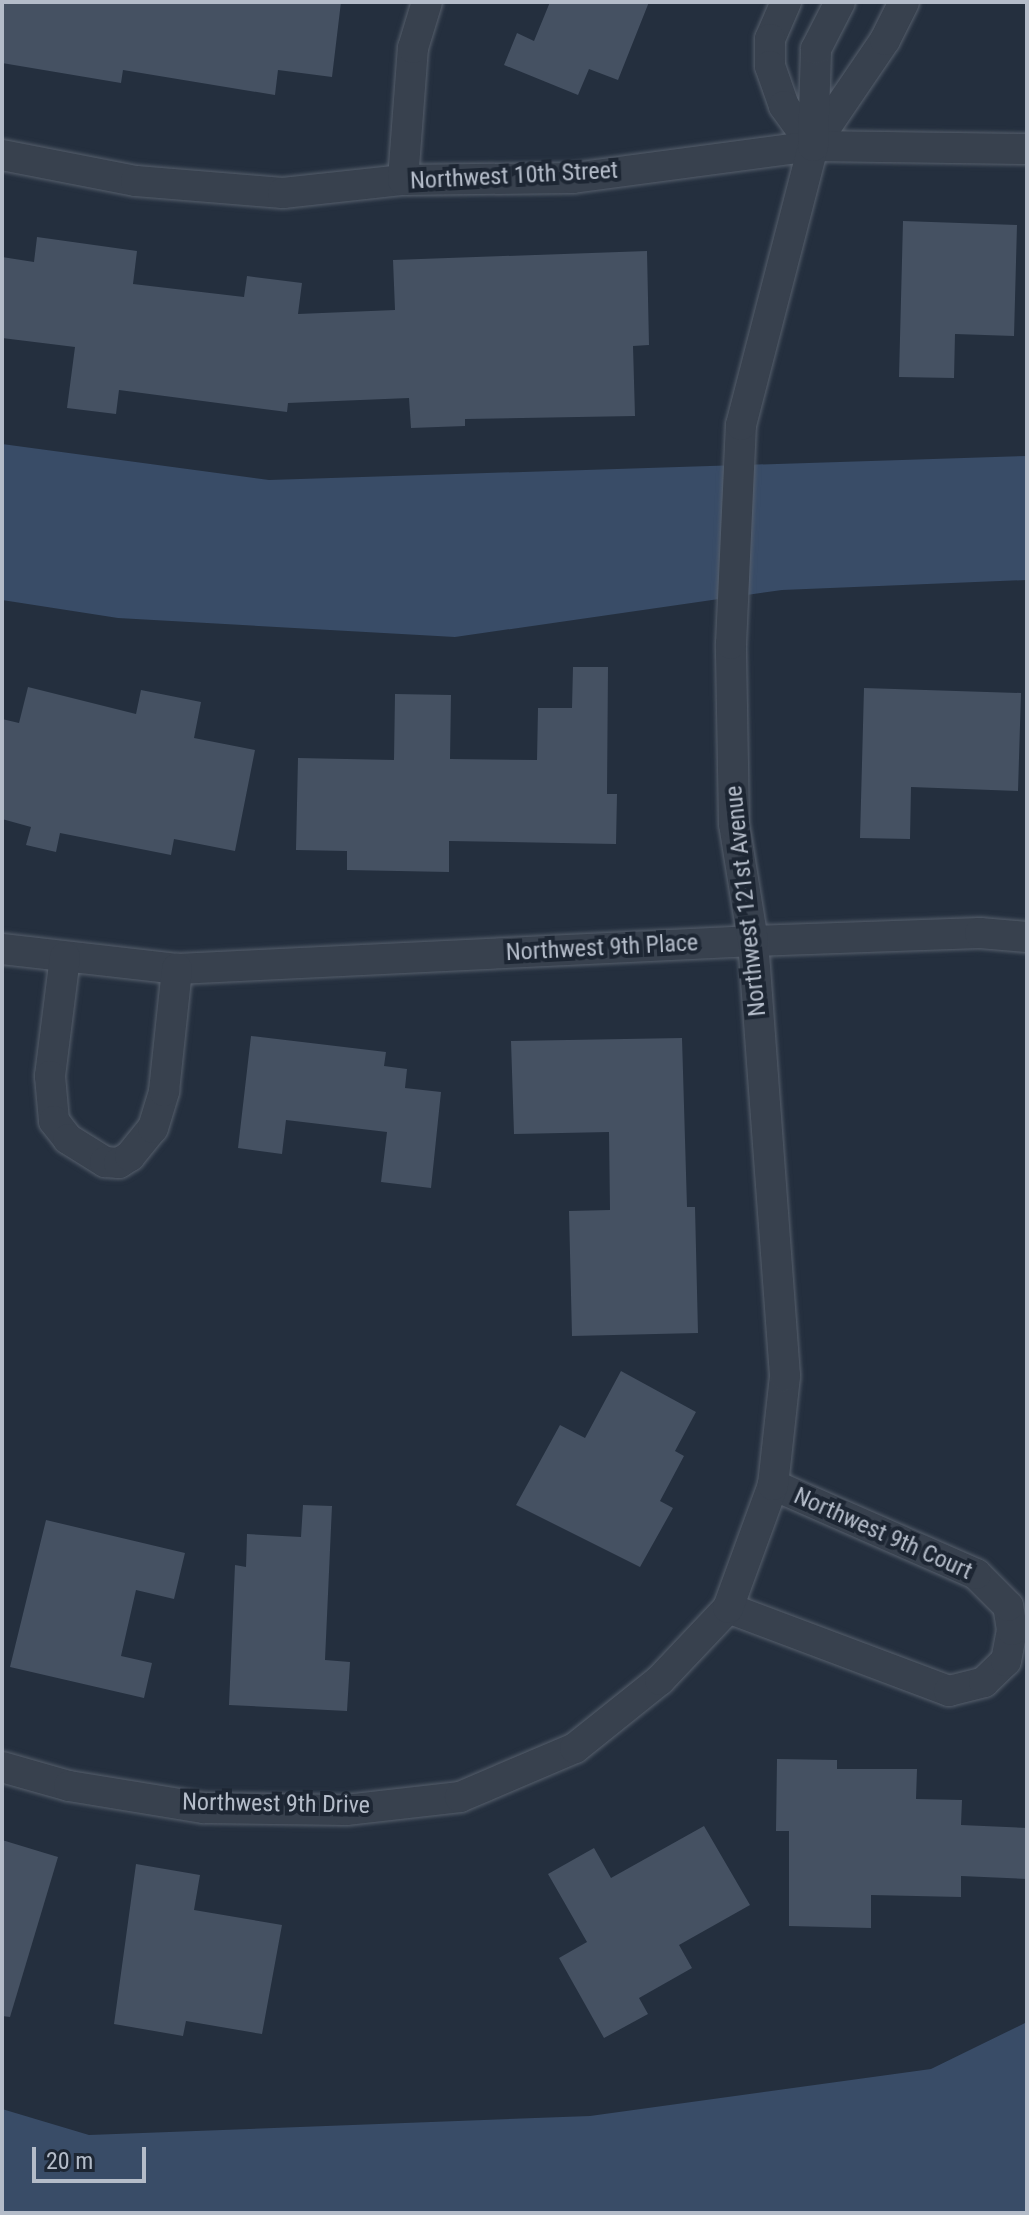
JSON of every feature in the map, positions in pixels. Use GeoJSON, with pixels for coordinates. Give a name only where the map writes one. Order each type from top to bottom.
{"type":"FeatureCollection","features":[{"type":"Feature","properties":{"kind":"street"},"geometry":{"type":"LineString","coordinates":[[403,180],[413,48],[427,2]]}},
{"type":"Feature","properties":{"kind":"street"},"geometry":{"type":"LineString","coordinates":[[786,2],[770,39],[770,66],[784,106],[813,146]]}},
{"type":"Feature","properties":{"kind":"street","name":"Northwest 121st Avenue"},"geometry":{"type":"LineString","coordinates":[[728,1608],[773,1485],[785,1376],[753,941],[734,824],[731,644],[741,425],[813,146],[816,49],[840,2]]}},
{"type":"Feature","properties":{"kind":"street","name":"Northwest 121st Avenue"},"geometry":{"type":"LineString","coordinates":[[813,146],[885,40],[904,2]]}},
{"type":"Feature","properties":{"kind":"street","name":"Northwest 10th Street"},"geometry":{"type":"LineString","coordinates":[[2,155],[136,181],[283,193],[403,180],[573,178],[813,146],[1027,149]]}},
{"type":"Feature","properties":{"kind":"street","name":"Northwest 9th Place"},"geometry":{"type":"LineString","coordinates":[[2,949],[177,969],[753,941],[980,933],[1027,937]]}},
{"type":"Feature","properties":{"kind":"street"},"geometry":{"type":"LineString","coordinates":[[65,957],[50,1076],[54,1121],[68,1139],[105,1162],[119,1163],[130,1156],[153,1128],[164,1091],[177,969]]}},
{"type":"Feature","properties":{"kind":"street","name":"Northwest 9th Court"},"geometry":{"type":"LineString","coordinates":[[728,1608],[949,1691],[984,1682],[1006,1661],[1012,1630],[1008,1606],[976,1574],[773,1485]]}},
{"type":"Feature","properties":{"kind":"street","name":"Northwest 9th Drive"},"geometry":{"type":"LineString","coordinates":[[2,1767],[69,1786],[204,1808],[346,1810],[460,1797],[575,1748],[660,1680],[728,1608]]}},
{"type":"Feature","properties":{"kind":"water"},"geometry":{"type":"Polygon","coordinates":[[[2,444],[269,480],[1027,456],[1027,580],[782,590],[455,637],[118,618],[2,600],[2,444]]]}},
{"type":"Feature","properties":{"kind":"water"},"geometry":{"type":"Polygon","coordinates":[[[1027,2022],[1027,2213],[2,2213],[2,2109],[89,2135],[590,2116],[931,2069],[1027,2022]]]}},
{"type":"Feature","properties":{"kind":"building"},"geometry":{"type":"Polygon","coordinates":[[[2,2],[341,2],[332,77],[278,70],[275,95],[123,70],[121,83],[2,63],[2,2]]]}},
{"type":"Feature","properties":{"kind":"building"},"geometry":{"type":"Polygon","coordinates":[[[550,2],[649,2],[618,80],[589,69],[578,95],[504,65],[517,33],[534,41],[550,2]]]}},
{"type":"Feature","properties":{"kind":"building"},"geometry":{"type":"Polygon","coordinates":[[[903,221],[1017,225],[1014,336],[955,334],[954,378],[899,377],[903,221]]]}},
{"type":"Feature","properties":{"kind":"building"},"geometry":{"type":"Polygon","coordinates":[[[37,237],[137,251],[133,284],[244,297],[247,276],[302,283],[298,314],[395,310],[393,260],[647,251],[649,345],[633,346],[635,416],[465,419],[465,426],[411,428],[409,398],[288,403],[287,412],[119,390],[116,414],[67,408],[75,347],[2,338],[2,257],[34,262],[37,237]]]}},
{"type":"Feature","properties":{"kind":"building"},"geometry":{"type":"Polygon","coordinates":[[[573,667],[608,667],[607,794],[617,794],[616,844],[449,841],[449,872],[347,870],[347,851],[296,850],[298,758],[394,760],[395,694],[451,695],[450,759],[537,760],[538,708],[572,708],[573,667]]]}},
{"type":"Feature","properties":{"kind":"building"},"geometry":{"type":"Polygon","coordinates":[[[28,687],[136,714],[141,690],[201,702],[194,738],[255,750],[235,851],[174,839],[171,855],[60,833],[56,852],[26,845],[31,827],[2,819],[2,719],[19,723],[28,687]]]}},
{"type":"Feature","properties":{"kind":"building"},"geometry":{"type":"Polygon","coordinates":[[[864,688],[1021,693],[1018,791],[911,787],[910,839],[860,838],[864,688]]]}},
{"type":"Feature","properties":{"kind":"building"},"geometry":{"type":"Polygon","coordinates":[[[251,1036],[386,1052],[384,1066],[407,1069],[405,1088],[441,1092],[431,1188],[381,1182],[387,1132],[286,1120],[282,1154],[238,1148],[251,1036]]]}},
{"type":"Feature","properties":{"kind":"building"},"geometry":{"type":"Polygon","coordinates":[[[682,1038],[687,1207],[695,1207],[698,1333],[572,1336],[569,1211],[610,1210],[609,1132],[514,1134],[511,1041],[682,1038]]]}},
{"type":"Feature","properties":{"kind":"building"},"geometry":{"type":"Polygon","coordinates":[[[621,1371],[696,1412],[675,1451],[684,1456],[660,1501],[673,1508],[640,1567],[516,1505],[560,1425],[585,1438],[621,1371]]]}},
{"type":"Feature","properties":{"kind":"building"},"geometry":{"type":"Polygon","coordinates":[[[303,1505],[332,1506],[325,1660],[350,1662],[347,1711],[229,1705],[235,1565],[246,1567],[247,1534],[301,1537],[303,1505]]]}},
{"type":"Feature","properties":{"kind":"building"},"geometry":{"type":"Polygon","coordinates":[[[46,1520],[185,1553],[174,1599],[136,1590],[121,1656],[152,1663],[144,1698],[10,1667],[46,1520]]]}},
{"type":"Feature","properties":{"kind":"building"},"geometry":{"type":"Polygon","coordinates":[[[777,1759],[837,1760],[837,1769],[917,1769],[916,1799],[962,1800],[961,1825],[1027,1828],[1027,1879],[961,1876],[961,1897],[871,1895],[871,1928],[789,1926],[789,1831],[776,1831],[777,1759]]]}},
{"type":"Feature","properties":{"kind":"building"},"geometry":{"type":"Polygon","coordinates":[[[704,1826],[750,1905],[679,1945],[692,1968],[639,1998],[648,2014],[604,2038],[559,1958],[587,1942],[548,1874],[594,1848],[611,1878],[704,1826]]]}},
{"type":"Feature","properties":{"kind":"building"},"geometry":{"type":"Polygon","coordinates":[[[2,1840],[58,1857],[10,2017],[2,2016],[2,1840]]]}},
{"type":"Feature","properties":{"kind":"building"},"geometry":{"type":"Polygon","coordinates":[[[136,1864],[200,1875],[194,1910],[282,1925],[262,2034],[186,2021],[183,2036],[114,2024],[136,1864]]]}}]}
